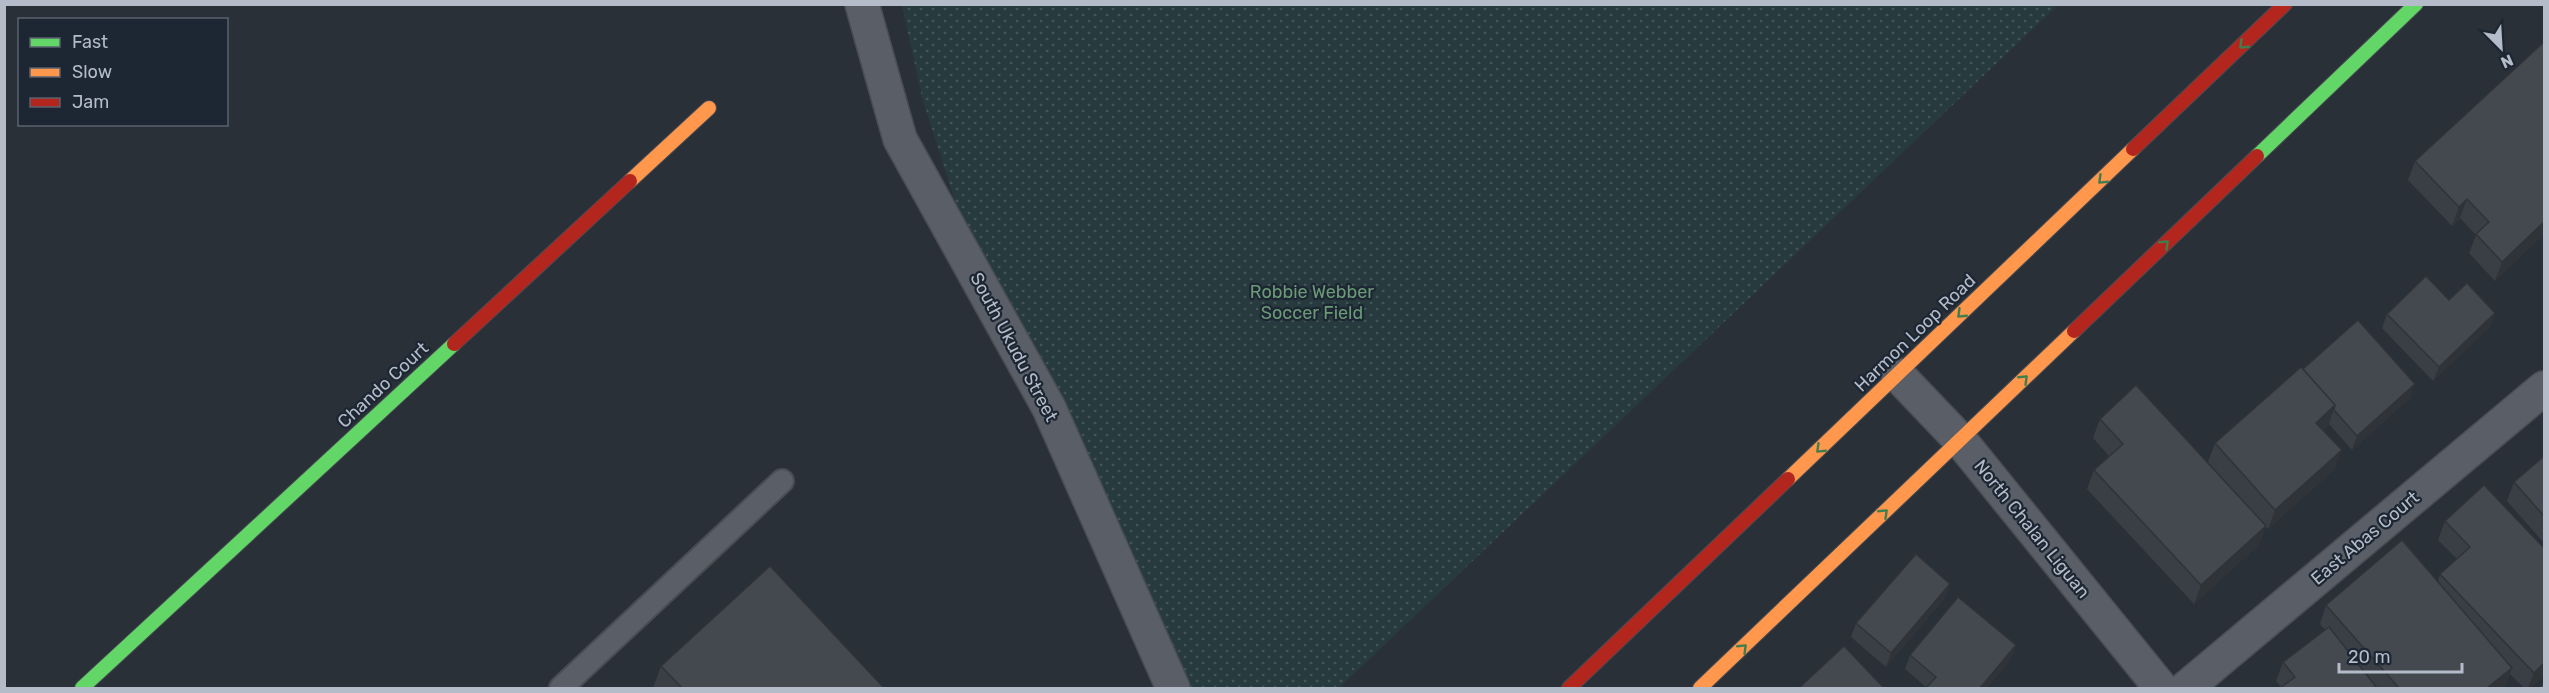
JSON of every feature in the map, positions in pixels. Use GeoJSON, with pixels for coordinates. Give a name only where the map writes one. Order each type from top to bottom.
{"type":"FeatureCollection","features":[{"type":"Feature","properties":{"kind":"main road","name":"Harmon Loop Road"},"geometry":{"type":"LineString","coordinates":[[1569,688],[2285,4]]}},
{"type":"Feature","properties":{"kind":"main road"},"geometry":{"type":"LineString","coordinates":[[1700,688],[2416,4]]}},
{"type":"Feature","properties":{"kind":"main road","name":"Chando Court"},"geometry":{"type":"LineString","coordinates":[[82,688],[709,108]]}},
{"type":"Feature","properties":{"kind":"street","name":"South Ukudu Street"},"geometry":{"type":"LineString","coordinates":[[862,4],[900,139],[1048,408],[1173,688]]}},
{"type":"Feature","properties":{"kind":"street","name":"North Chalan Liguan"},"geometry":{"type":"LineString","coordinates":[[1898,375],[1960,440],[2161,688]]}},
{"type":"Feature","properties":{"kind":"street","name":"East Abas Court"},"geometry":{"type":"LineString","coordinates":[[2186,688],[2544,388]]}},
{"type":"Feature","properties":{"kind":"lane"},"geometry":{"type":"LineString","coordinates":[[561,688],[782,481]]}},
{"type":"Feature","properties":{"kind":"green space","name":"Robbie Webber Soccer Field"},"geometry":{"type":"Polygon","coordinates":[[[902,5],[2058,5],[1339,688],[1159,688],[989,309],[922,97],[902,5]]]}},
{"type":"Feature","properties":{"kind":"building"},"geometry":{"type":"Polygon","coordinates":[[[2544,42],[2544,222],[2502,262],[2476,234],[2489,222],[2467,199],[2459,207],[2415,161],[2544,42]]]}},
{"type":"Feature","properties":{"kind":"building"},"geometry":{"type":"Polygon","coordinates":[[[2426,276],[2449,300],[2467,283],[2495,313],[2439,367],[2387,314],[2426,276]]]}},
{"type":"Feature","properties":{"kind":"building"},"geometry":{"type":"Polygon","coordinates":[[[2358,320],[2415,384],[2357,436],[2334,410],[2335,405],[2303,369],[2358,320]]]}},
{"type":"Feature","properties":{"kind":"building"},"geometry":{"type":"Polygon","coordinates":[[[2301,367],[2335,405],[2316,423],[2342,450],[2275,510],[2215,443],[2301,367]]]}},
{"type":"Feature","properties":{"kind":"building"},"geometry":{"type":"Polygon","coordinates":[[[2136,385],[2266,526],[2201,585],[2094,470],[2123,444],[2100,419],[2136,385]]]}},
{"type":"Feature","properties":{"kind":"building"},"geometry":{"type":"Polygon","coordinates":[[[2544,456],[2544,516],[2514,482],[2544,456]]]}},
{"type":"Feature","properties":{"kind":"building"},"geometry":{"type":"Polygon","coordinates":[[[2484,485],[2544,548],[2544,663],[2534,673],[2440,574],[2470,547],[2445,521],[2484,485]]]}},
{"type":"Feature","properties":{"kind":"building"},"geometry":{"type":"Polygon","coordinates":[[[2402,540],[2512,668],[2487,688],[2399,688],[2326,605],[2402,540]]]}},
{"type":"Feature","properties":{"kind":"building"},"geometry":{"type":"Polygon","coordinates":[[[1916,554],[1950,584],[1891,653],[1856,623],[1916,554]]]}},
{"type":"Feature","properties":{"kind":"building"},"geometry":{"type":"Polygon","coordinates":[[[770,566],[884,688],[682,688],[661,666],[770,566]]]}},
{"type":"Feature","properties":{"kind":"building"},"geometry":{"type":"Polygon","coordinates":[[[1958,597],[2016,645],[1980,688],[1926,688],[1936,677],[1910,655],[1958,597]]]}},
{"type":"Feature","properties":{"kind":"building"},"geometry":{"type":"Polygon","coordinates":[[[2329,627],[2377,688],[2280,688],[2295,677],[2283,662],[2329,627]]]}},
{"type":"Feature","properties":{"kind":"building"},"geometry":{"type":"Polygon","coordinates":[[[1844,646],[1884,688],[1799,688],[1844,646]]]}},
{"type":"Feature","properties":{"kind":"traffic: fast"},"geometry":{"type":"LineString","coordinates":[[2257,156],[2416,4]]}},
{"type":"Feature","properties":{"kind":"traffic: fast"},"geometry":{"type":"LineString","coordinates":[[82,688],[454,344]]}},
{"type":"Feature","properties":{"kind":"traffic: slow"},"geometry":{"type":"LineString","coordinates":[[630,181],[709,108]]}},
{"type":"Feature","properties":{"kind":"traffic: slow"},"geometry":{"type":"LineString","coordinates":[[1788,479],[2133,149]]}},
{"type":"Feature","properties":{"kind":"traffic: slow"},"geometry":{"type":"LineString","coordinates":[[1700,688],[2074,331]]}},
{"type":"Feature","properties":{"kind":"traffic: jam"},"geometry":{"type":"LineString","coordinates":[[2133,149],[2285,4]]}},
{"type":"Feature","properties":{"kind":"traffic: jam"},"geometry":{"type":"LineString","coordinates":[[2074,331],[2257,156]]}},
{"type":"Feature","properties":{"kind":"traffic: jam"},"geometry":{"type":"LineString","coordinates":[[454,344],[630,181]]}},
{"type":"Feature","properties":{"kind":"traffic: jam"},"geometry":{"type":"LineString","coordinates":[[1569,688],[1788,479]]}}]}
